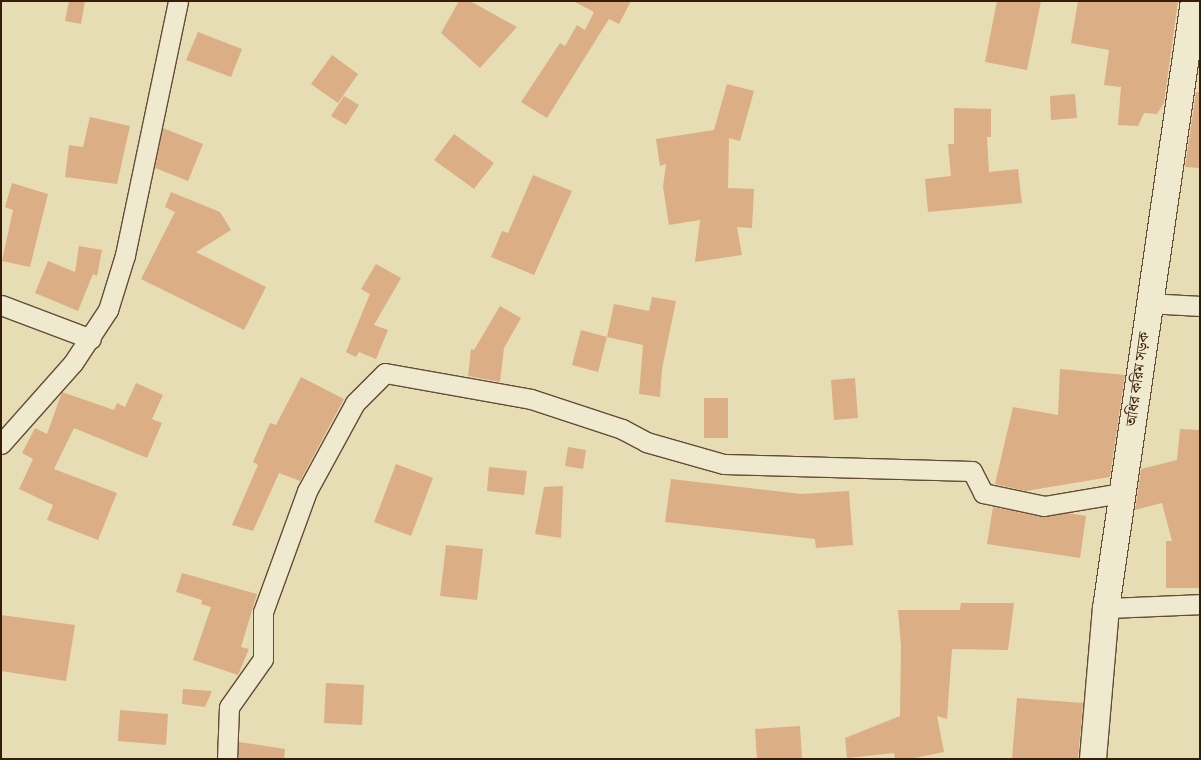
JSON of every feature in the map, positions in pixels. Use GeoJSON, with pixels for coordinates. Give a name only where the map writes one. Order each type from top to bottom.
{"type":"FeatureCollection","features":[{"type":"Feature","properties":{"kind":"main road","name":"অধির করিম সড়ক"},"geometry":{"type":"LineString","coordinates":[[1093,759],[1106,608],[1148,303],[1194,1]]}},
{"type":"Feature","properties":{"kind":"street"},"geometry":{"type":"LineString","coordinates":[[1,444],[91,339],[108,310],[125,255],[178,1]]}},
{"type":"Feature","properties":{"kind":"street"},"geometry":{"type":"LineString","coordinates":[[1148,303],[1200,306]]}},
{"type":"Feature","properties":{"kind":"street"},"geometry":{"type":"LineString","coordinates":[[1,305],[91,339]]}},
{"type":"Feature","properties":{"kind":"street"},"geometry":{"type":"LineString","coordinates":[[227,759],[229,707],[263,659],[263,612],[307,491],[355,403],[385,373],[531,399],[622,429],[646,442],[724,464],[972,471],[983,493],[1044,506],[1122,493]]}},
{"type":"Feature","properties":{"kind":"street"},"geometry":{"type":"LineString","coordinates":[[1106,608],[1200,604]]}},
{"type":"Feature","properties":{"kind":"building"},"geometry":{"type":"Polygon","coordinates":[[[69,1],[85,1],[81,24],[65,21],[69,1]]]}},
{"type":"Feature","properties":{"kind":"building"},"geometry":{"type":"Polygon","coordinates":[[[459,1],[470,1],[517,27],[480,68],[441,33],[459,1]]]}},
{"type":"Feature","properties":{"kind":"building"},"geometry":{"type":"Polygon","coordinates":[[[573,1],[631,1],[619,24],[609,19],[547,118],[521,102],[560,43],[565,46],[577,25],[585,30],[594,12],[573,1]]]}},
{"type":"Feature","properties":{"kind":"building"},"geometry":{"type":"Polygon","coordinates":[[[997,1],[1041,1],[1027,70],[985,62],[997,1]]]}},
{"type":"Feature","properties":{"kind":"building"},"geometry":{"type":"Polygon","coordinates":[[[1078,1],[1178,1],[1164,103],[1157,114],[1144,113],[1138,126],[1118,125],[1121,87],[1104,85],[1109,50],[1071,43],[1078,1]]]}},
{"type":"Feature","properties":{"kind":"building"},"geometry":{"type":"Polygon","coordinates":[[[198,32],[242,49],[231,77],[186,60],[198,32]]]}},
{"type":"Feature","properties":{"kind":"building"},"geometry":{"type":"Polygon","coordinates":[[[332,55],[358,74],[338,103],[311,84],[332,55]]]}},
{"type":"Feature","properties":{"kind":"building"},"geometry":{"type":"Polygon","coordinates":[[[727,84],[754,91],[740,141],[729,138],[728,188],[754,189],[752,228],[737,227],[742,255],[695,262],[700,220],[669,225],[663,187],[666,164],[660,166],[656,139],[714,130],[727,84]]]}},
{"type":"Feature","properties":{"kind":"building"},"geometry":{"type":"Polygon","coordinates":[[[1196,92],[1200,92],[1200,168],[1185,167],[1196,92]]]}},
{"type":"Feature","properties":{"kind":"building"},"geometry":{"type":"Polygon","coordinates":[[[1075,94],[1077,118],[1051,120],[1050,96],[1075,94]]]}},
{"type":"Feature","properties":{"kind":"building"},"geometry":{"type":"Polygon","coordinates":[[[344,96],[359,105],[346,125],[331,116],[344,96]]]}},
{"type":"Feature","properties":{"kind":"building"},"geometry":{"type":"Polygon","coordinates":[[[954,108],[991,109],[991,137],[987,137],[989,172],[1018,169],[1022,203],[928,212],[925,179],[951,176],[948,144],[954,144],[954,108]]]}},
{"type":"Feature","properties":{"kind":"building"},"geometry":{"type":"Polygon","coordinates":[[[90,117],[130,126],[117,184],[65,177],[69,145],[83,147],[90,117]]]}},
{"type":"Feature","properties":{"kind":"building"},"geometry":{"type":"Polygon","coordinates":[[[163,128],[203,144],[188,181],[155,168],[163,128]]]}},
{"type":"Feature","properties":{"kind":"building"},"geometry":{"type":"Polygon","coordinates":[[[454,134],[494,163],[474,189],[434,160],[454,134]]]}},
{"type":"Feature","properties":{"kind":"building"},"geometry":{"type":"Polygon","coordinates":[[[533,175],[572,191],[534,275],[491,257],[502,231],[508,233],[533,175]]]}},
{"type":"Feature","properties":{"kind":"building"},"geometry":{"type":"Polygon","coordinates":[[[12,183],[48,194],[30,267],[2,261],[13,210],[5,207],[12,183]]]}},
{"type":"Feature","properties":{"kind":"building"},"geometry":{"type":"Polygon","coordinates":[[[171,192],[220,212],[231,230],[196,252],[266,287],[244,330],[141,279],[175,212],[165,207],[171,192]]]}},
{"type":"Feature","properties":{"kind":"building"},"geometry":{"type":"Polygon","coordinates":[[[79,246],[102,250],[97,276],[93,274],[78,311],[35,293],[48,261],[75,272],[79,246]]]}},
{"type":"Feature","properties":{"kind":"building"},"geometry":{"type":"Polygon","coordinates":[[[376,264],[401,278],[374,325],[388,330],[376,359],[359,352],[356,357],[346,352],[370,294],[361,289],[376,264]]]}},
{"type":"Feature","properties":{"kind":"building"},"geometry":{"type":"Polygon","coordinates":[[[652,297],[676,301],[662,369],[660,397],[639,394],[643,345],[607,337],[614,304],[649,311],[652,297]]]}},
{"type":"Feature","properties":{"kind":"building"},"geometry":{"type":"Polygon","coordinates":[[[500,306],[521,318],[504,348],[500,382],[468,376],[471,349],[474,350],[500,306]]]}},
{"type":"Feature","properties":{"kind":"building"},"geometry":{"type":"Polygon","coordinates":[[[581,330],[607,337],[598,372],[572,365],[581,330]]]}},
{"type":"Feature","properties":{"kind":"building"},"geometry":{"type":"Polygon","coordinates":[[[1060,369],[1125,375],[1110,477],[1026,491],[995,484],[1013,407],[1058,415],[1060,369]]]}},
{"type":"Feature","properties":{"kind":"building"},"geometry":{"type":"Polygon","coordinates":[[[301,377],[344,399],[300,481],[279,473],[253,531],[232,525],[258,465],[253,462],[270,423],[276,425],[301,377]]]}},
{"type":"Feature","properties":{"kind":"building"},"geometry":{"type":"Polygon","coordinates":[[[855,378],[858,418],[834,420],[831,380],[855,378]]]}},
{"type":"Feature","properties":{"kind":"building"},"geometry":{"type":"Polygon","coordinates":[[[136,383],[163,395],[152,419],[162,423],[147,458],[74,428],[54,469],[117,493],[98,540],[47,520],[53,505],[19,489],[33,459],[22,453],[35,428],[47,434],[62,392],[114,410],[117,403],[125,407],[136,383]]]}},
{"type":"Feature","properties":{"kind":"building"},"geometry":{"type":"Polygon","coordinates":[[[704,398],[728,398],[728,438],[704,438],[704,398]]]}},
{"type":"Feature","properties":{"kind":"building"},"geometry":{"type":"Polygon","coordinates":[[[1180,429],[1200,430],[1200,588],[1166,588],[1166,541],[1172,541],[1162,503],[1135,510],[1141,469],[1177,460],[1180,429]]]}},
{"type":"Feature","properties":{"kind":"building"},"geometry":{"type":"Polygon","coordinates":[[[568,447],[586,450],[583,469],[565,466],[568,447]]]}},
{"type":"Feature","properties":{"kind":"building"},"geometry":{"type":"Polygon","coordinates":[[[396,464],[433,478],[411,536],[374,522],[396,464]]]}},
{"type":"Feature","properties":{"kind":"building"},"geometry":{"type":"Polygon","coordinates":[[[489,467],[527,471],[524,495],[487,491],[489,467]]]}},
{"type":"Feature","properties":{"kind":"building"},"geometry":{"type":"Polygon","coordinates":[[[671,479],[801,494],[849,491],[853,545],[816,548],[815,539],[665,522],[671,479]]]}},
{"type":"Feature","properties":{"kind":"building"},"geometry":{"type":"Polygon","coordinates":[[[563,486],[561,538],[535,534],[544,487],[563,486]]]}},
{"type":"Feature","properties":{"kind":"building"},"geometry":{"type":"Polygon","coordinates":[[[993,507],[1042,517],[1068,513],[1086,516],[1080,558],[987,544],[993,507]]]}},
{"type":"Feature","properties":{"kind":"building"},"geometry":{"type":"Polygon","coordinates":[[[446,545],[483,549],[477,600],[440,596],[446,545]]]}},
{"type":"Feature","properties":{"kind":"building"},"geometry":{"type":"Polygon","coordinates":[[[182,573],[257,594],[241,647],[249,649],[238,675],[193,660],[211,607],[201,604],[202,600],[176,592],[182,573]]]}},
{"type":"Feature","properties":{"kind":"building"},"geometry":{"type":"Polygon","coordinates":[[[961,603],[1014,603],[1008,650],[952,649],[947,719],[937,716],[944,752],[910,759],[895,759],[894,753],[847,758],[845,738],[900,716],[901,645],[898,610],[960,610],[961,603]]]}},
{"type":"Feature","properties":{"kind":"building"},"geometry":{"type":"Polygon","coordinates":[[[1,615],[75,625],[66,681],[1,671],[1,615]]]}},
{"type":"Feature","properties":{"kind":"building"},"geometry":{"type":"Polygon","coordinates":[[[326,683],[364,685],[362,725],[324,723],[326,683]]]}},
{"type":"Feature","properties":{"kind":"building"},"geometry":{"type":"Polygon","coordinates":[[[183,689],[212,691],[205,707],[182,704],[183,689]]]}},
{"type":"Feature","properties":{"kind":"building"},"geometry":{"type":"Polygon","coordinates":[[[1017,698],[1083,703],[1078,759],[1012,759],[1017,698]]]}},
{"type":"Feature","properties":{"kind":"building"},"geometry":{"type":"Polygon","coordinates":[[[120,710],[168,714],[166,745],[118,741],[120,710]]]}},
{"type":"Feature","properties":{"kind":"building"},"geometry":{"type":"Polygon","coordinates":[[[800,726],[802,759],[757,759],[755,729],[800,726]]]}},
{"type":"Feature","properties":{"kind":"building"},"geometry":{"type":"Polygon","coordinates":[[[239,742],[285,749],[284,759],[238,759],[239,742]]]}}]}
